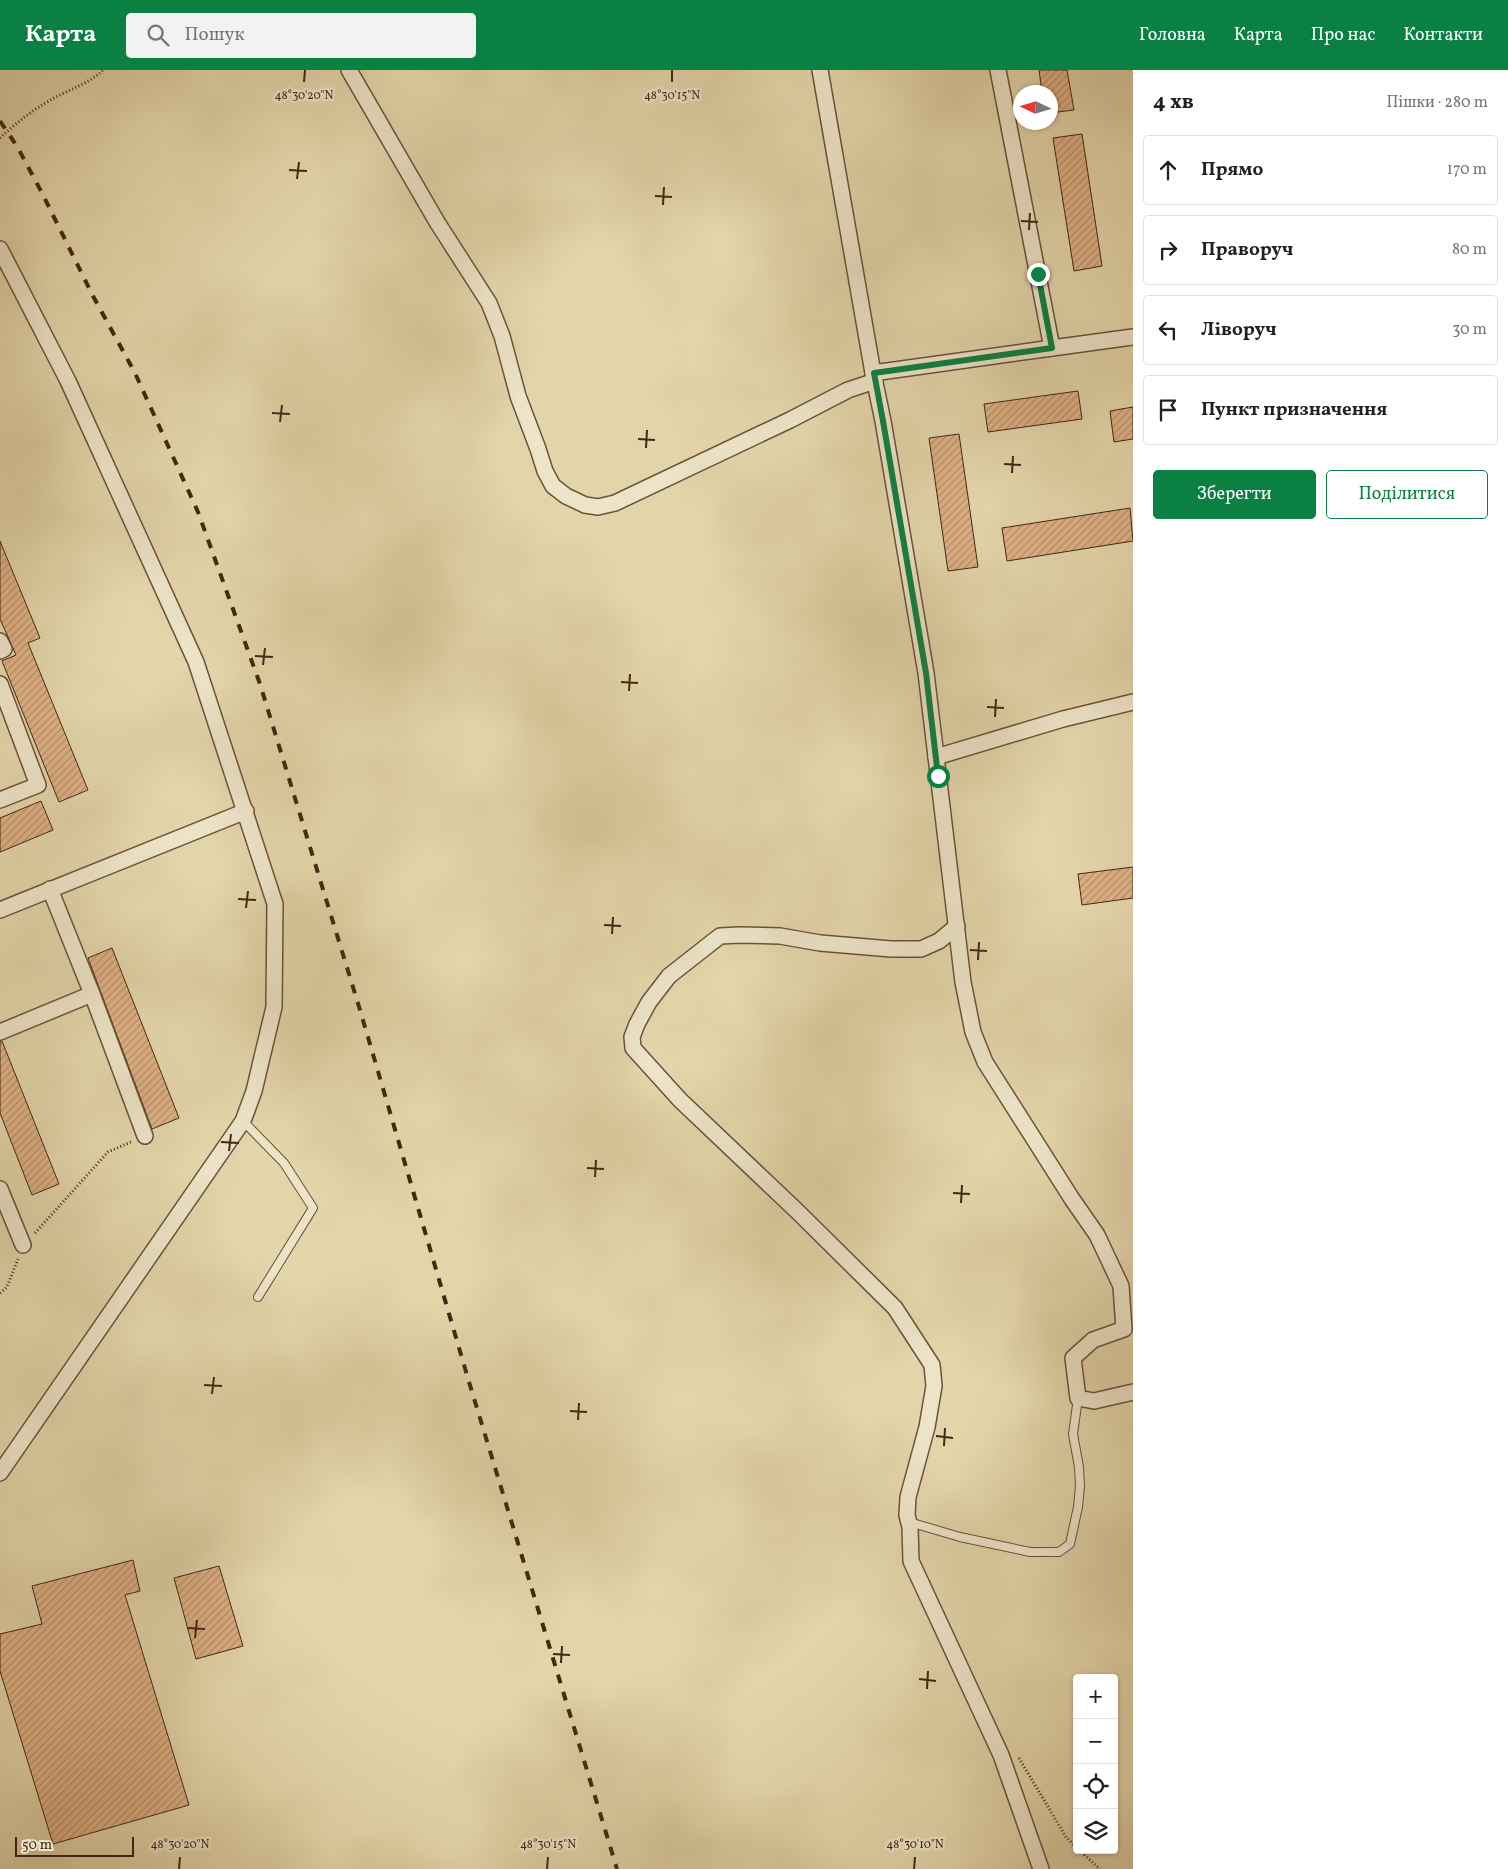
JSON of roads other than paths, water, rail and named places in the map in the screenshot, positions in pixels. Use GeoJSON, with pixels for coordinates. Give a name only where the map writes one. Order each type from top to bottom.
{"type":"FeatureCollection","features":[{"type":"Feature","properties":{"kind":"street"},"geometry":{"type":"LineString","coordinates":[[349,70],[437,222],[489,304],[502,336],[518,396],[545,471],[553,486],[566,496],[585,505],[598,507],[614,503],[790,420],[874,377],[1133,337]]}},
{"type":"Feature","properties":{"kind":"street"},"geometry":{"type":"LineString","coordinates":[[820,70],[926,673],[956,926],[973,1032],[985,1062],[1097,1235],[1121,1286],[1124,1329],[1093,1340],[1073,1358],[1078,1398],[1094,1401],[1133,1392]]}},
{"type":"Feature","properties":{"kind":"street"},"geometry":{"type":"LineString","coordinates":[[998,70],[1052,348]]}},
{"type":"Feature","properties":{"kind":"street"},"geometry":{"type":"LineString","coordinates":[[0,249],[68,381],[196,662],[275,904],[274,1007],[254,1091],[244,1121],[0,1473]]}},
{"type":"Feature","properties":{"kind":"street"},"geometry":{"type":"LineString","coordinates":[[0,641],[4,649],[0,651]]}},
{"type":"Feature","properties":{"kind":"street"},"geometry":{"type":"LineString","coordinates":[[0,684],[38,785],[0,800]]}},
{"type":"Feature","properties":{"kind":"street"},"geometry":{"type":"LineString","coordinates":[[936,757],[1063,719],[1133,702]]}},
{"type":"Feature","properties":{"kind":"street"},"geometry":{"type":"LineString","coordinates":[[0,910],[246,811]]}},
{"type":"Feature","properties":{"kind":"street"},"geometry":{"type":"LineString","coordinates":[[50,890],[92,994],[144,1136]]}},
{"type":"Feature","properties":{"kind":"street"},"geometry":{"type":"LineString","coordinates":[[956,926],[939,941],[921,949],[891,950],[820,943],[780,936],[720,936],[669,976],[649,1002],[632,1037],[633,1048],[680,1100],[798,1212],[895,1308],[932,1365],[934,1386],[926,1427],[908,1496],[907,1515],[911,1542],[911,1561],[1001,1755],[1041,1869]]}},
{"type":"Feature","properties":{"kind":"street"},"geometry":{"type":"LineString","coordinates":[[0,1032],[92,994]]}},
{"type":"Feature","properties":{"kind":"street"},"geometry":{"type":"LineString","coordinates":[[0,1189],[23,1245]]}},
{"type":"Feature","properties":{"kind":"lane"},"geometry":{"type":"LineString","coordinates":[[244,1121],[284,1163],[313,1208],[258,1297]]}},
{"type":"Feature","properties":{"kind":"lane"},"geometry":{"type":"LineString","coordinates":[[909,1522],[960,1537],[1030,1552],[1059,1552],[1070,1544],[1077,1514],[1080,1486],[1079,1467],[1073,1434],[1078,1398]]}},
{"type":"Feature","properties":{"kind":"railway"},"geometry":{"type":"LineString","coordinates":[[0,121],[18,148],[93,296],[135,373],[198,512],[260,684],[360,1010],[469,1382],[617,1869]]}}]}
